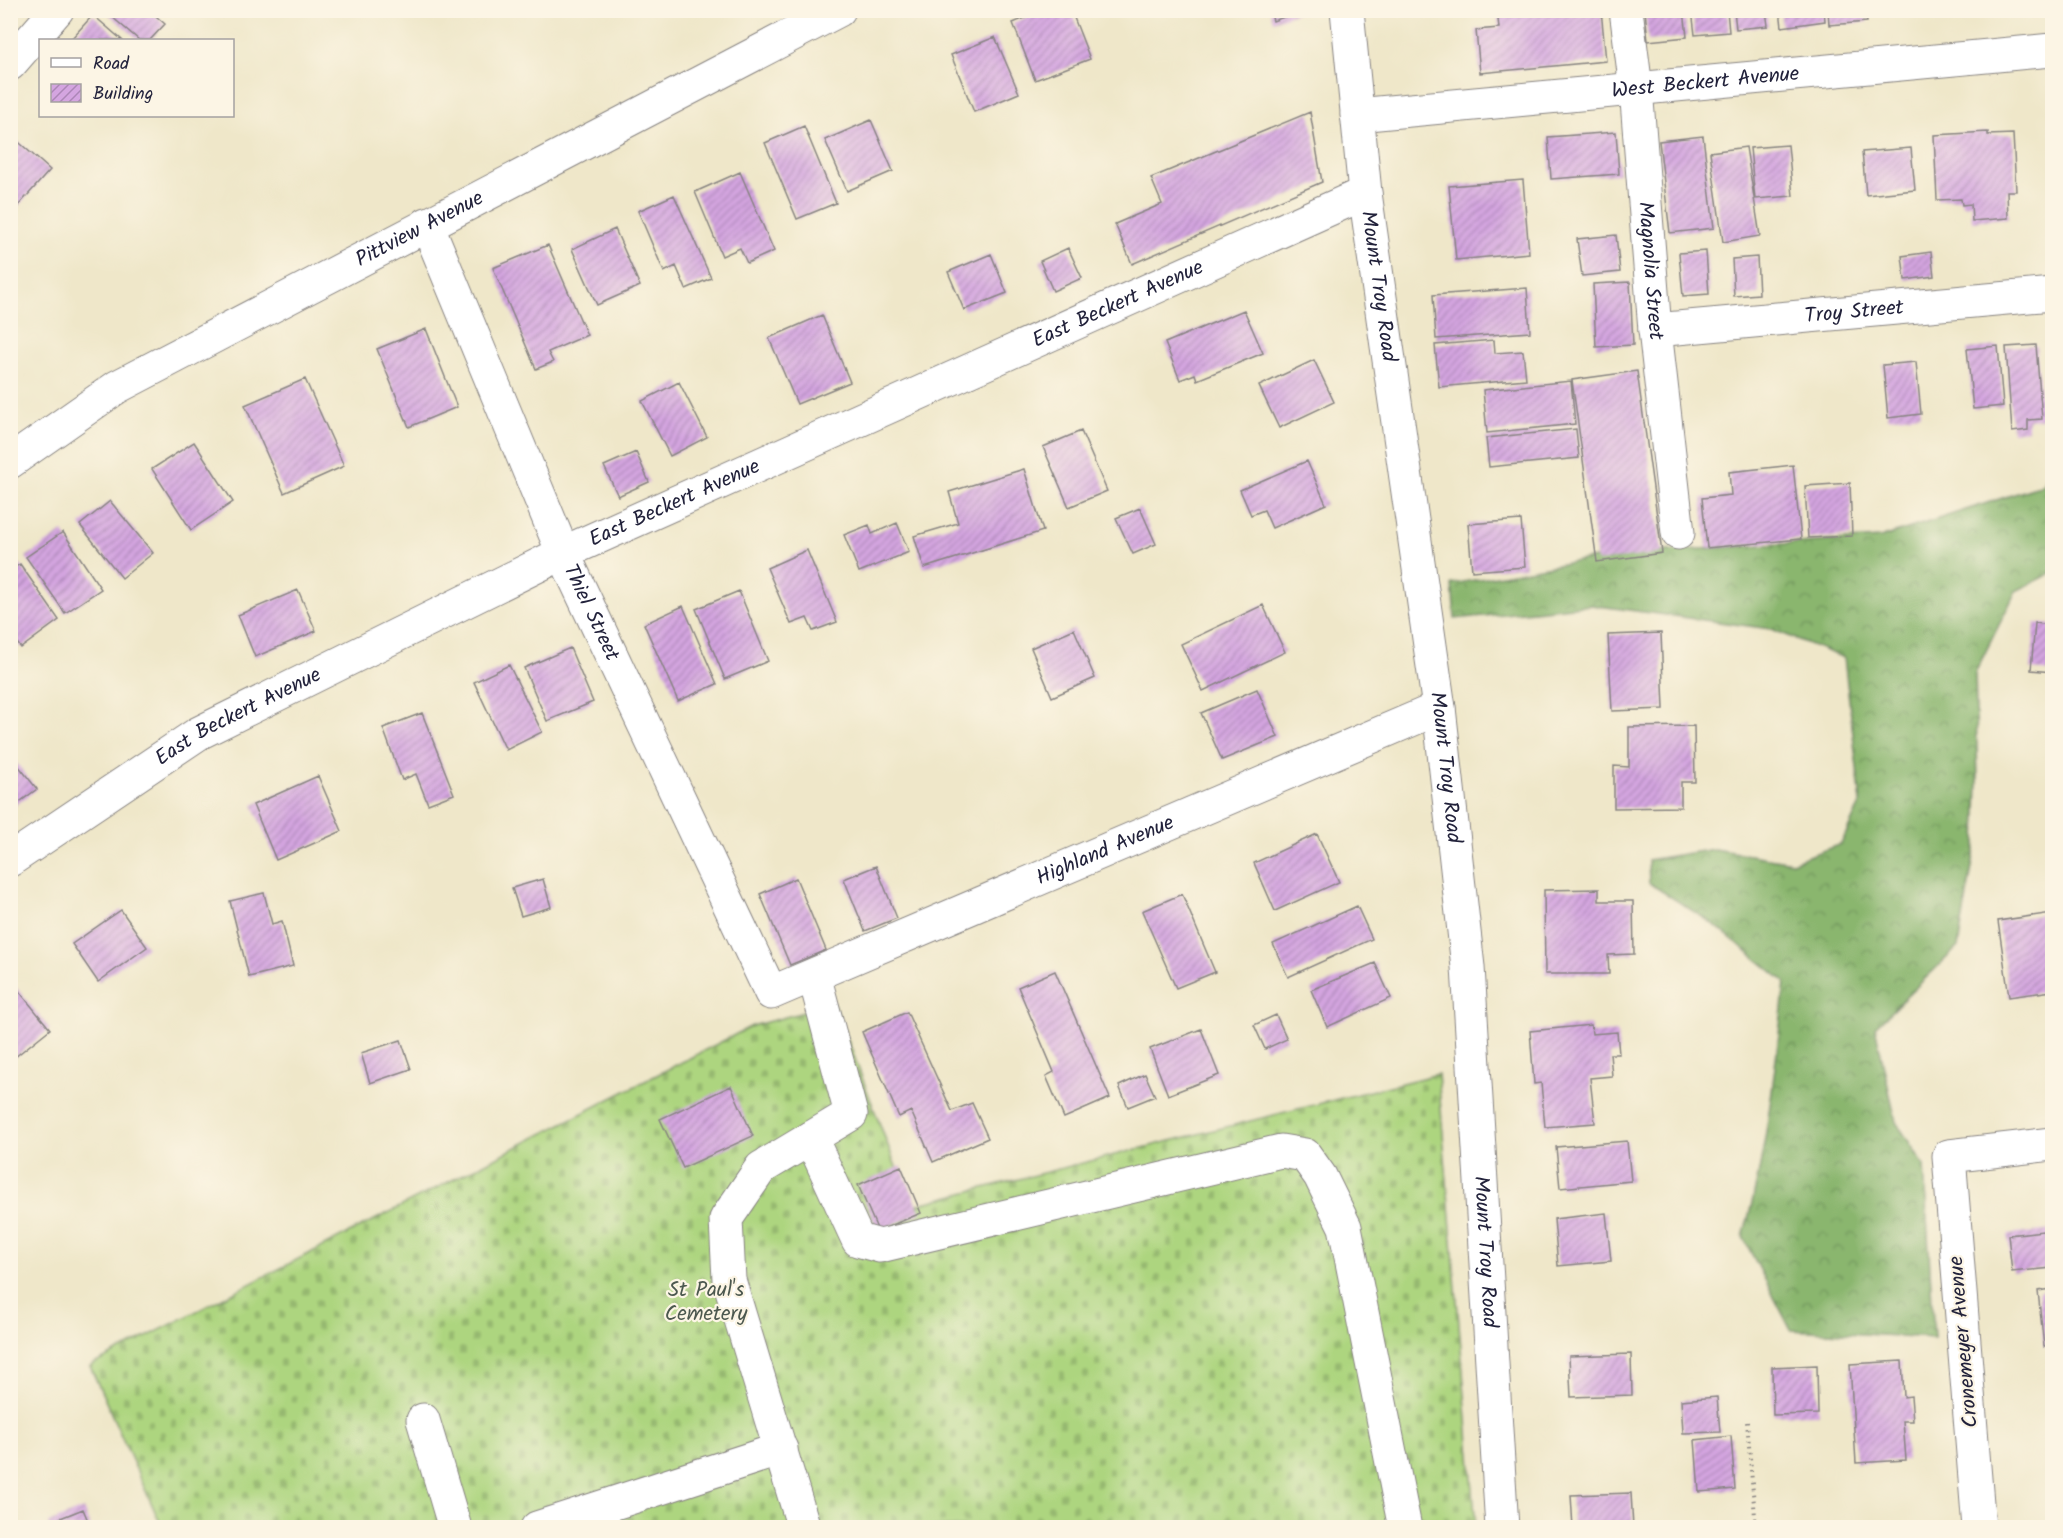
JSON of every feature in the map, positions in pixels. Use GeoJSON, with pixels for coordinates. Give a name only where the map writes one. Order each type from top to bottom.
{"type":"FeatureCollection","features":[{"type":"Feature","properties":{"kind":"street"},"geometry":{"type":"LineString","coordinates":[[10,64],[57,10]]}},
{"type":"Feature","properties":{"kind":"street","name":"Pittview Avenue"},"geometry":{"type":"LineString","coordinates":[[10,462],[117,387],[839,10]]}},
{"type":"Feature","properties":{"kind":"street","name":"Mount Troy Road"},"geometry":{"type":"LineString","coordinates":[[1347,10],[1365,193],[1439,708],[1468,967],[1502,1527]]}},
{"type":"Feature","properties":{"kind":"street","name":"Magnolia Street"},"geometry":{"type":"LineString","coordinates":[[1626,10],[1636,88],[1655,330],[1678,533]]}},
{"type":"Feature","properties":{"kind":"street","name":"West Beckert Avenue"},"geometry":{"type":"LineString","coordinates":[[1357,115],[2052,50]]}},
{"type":"Feature","properties":{"kind":"street","name":"East Beckert Avenue"},"geometry":{"type":"LineString","coordinates":[[10,860],[199,733],[563,553],[1365,193]]}},
{"type":"Feature","properties":{"kind":"street","name":"Thiel Street"},"geometry":{"type":"LineString","coordinates":[[427,224],[563,553],[771,993]]}},
{"type":"Feature","properties":{"kind":"street","name":"Troy Street"},"geometry":{"type":"LineString","coordinates":[[1655,330],[2052,294]]}},
{"type":"Feature","properties":{"kind":"street","name":"Highland Avenue"},"geometry":{"type":"LineString","coordinates":[[771,993],[1439,708]]}},
{"type":"Feature","properties":{"kind":"street"},"geometry":{"type":"LineString","coordinates":[[804,1527],[729,1280],[726,1219],[761,1167],[852,1114],[814,975]]}},
{"type":"Feature","properties":{"kind":"street"},"geometry":{"type":"LineString","coordinates":[[811,1138],[858,1240],[880,1246],[1281,1151],[1305,1155],[1320,1176],[1345,1227],[1405,1527]]}},
{"type":"Feature","properties":{"kind":"street","name":"Cronemeyer Avenue"},"geometry":{"type":"LineString","coordinates":[[1979,1527],[1949,1156],[2052,1144]]}},
{"type":"Feature","properties":{"kind":"street"},"geometry":{"type":"LineString","coordinates":[[423,1420],[455,1527]]}},
{"type":"Feature","properties":{"kind":"street"},"geometry":{"type":"LineString","coordinates":[[537,1527],[780,1449]]}},
{"type":"Feature","properties":{"kind":"path"},"geometry":{"type":"LineString","coordinates":[[1747,1422],[1756,1527]]}},
{"type":"Feature","properties":{"kind":"green space"},"geometry":{"type":"Polygon","coordinates":[[[2052,471],[2052,573],[2016,591],[1975,673],[1978,782],[1976,844],[1958,947],[1875,1027],[1896,1122],[1924,1165],[1934,1338],[1791,1330],[1743,1237],[1764,1143],[1785,982],[1712,923],[1649,883],[1648,860],[1714,849],[1792,862],[1841,844],[1861,802],[1844,658],[1771,629],[1591,605],[1455,619],[1452,584],[1617,554],[1880,538],[2042,485],[2052,471]]]}},
{"type":"Feature","properties":{"kind":"green space","name":"St Paul's Cemetery"},"geometry":{"type":"Polygon","coordinates":[[[834,1004],[911,1206],[1438,1074],[1476,1527],[162,1527],[90,1366],[752,1026],[834,1004]]]}},
{"type":"Feature","properties":{"kind":"building"},"geometry":{"type":"Polygon","coordinates":[[[104,10],[149,10],[165,24],[151,39],[138,39],[104,10]]]}},
{"type":"Feature","properties":{"kind":"building"},"geometry":{"type":"Polygon","coordinates":[[[1044,10],[1071,10],[1090,59],[1035,80],[1013,23],[1044,10]]]}},
{"type":"Feature","properties":{"kind":"building"},"geometry":{"type":"Polygon","coordinates":[[[1270,10],[1301,10],[1301,11],[1273,21],[1270,10]]]}},
{"type":"Feature","properties":{"kind":"building"},"geometry":{"type":"Polygon","coordinates":[[[1497,10],[1601,10],[1606,61],[1480,73],[1476,30],[1499,28],[1497,10]]]}},
{"type":"Feature","properties":{"kind":"building"},"geometry":{"type":"Polygon","coordinates":[[[1645,10],[1684,10],[1687,37],[1648,41],[1645,10]]]}},
{"type":"Feature","properties":{"kind":"building"},"geometry":{"type":"Polygon","coordinates":[[[1692,10],[1727,10],[1729,32],[1695,35],[1692,10]]]}},
{"type":"Feature","properties":{"kind":"building"},"geometry":{"type":"Polygon","coordinates":[[[1734,10],[1766,10],[1768,26],[1736,29],[1734,10]]]}},
{"type":"Feature","properties":{"kind":"building"},"geometry":{"type":"Polygon","coordinates":[[[1780,10],[1824,10],[1825,21],[1782,27],[1780,10]]]}},
{"type":"Feature","properties":{"kind":"building"},"geometry":{"type":"Polygon","coordinates":[[[1828,10],[1866,10],[1867,22],[1829,25],[1828,10]]]}},
{"type":"Feature","properties":{"kind":"building"},"geometry":{"type":"Polygon","coordinates":[[[93,15],[121,39],[73,39],[93,15]]]}},
{"type":"Feature","properties":{"kind":"building"},"geometry":{"type":"Polygon","coordinates":[[[995,37],[1019,93],[974,112],[951,55],[995,37]]]}},
{"type":"Feature","properties":{"kind":"building"},"geometry":{"type":"Polygon","coordinates":[[[1310,112],[1322,182],[1132,264],[1115,224],[1162,204],[1151,178],[1310,112]]]}},
{"type":"Feature","properties":{"kind":"building"},"geometry":{"type":"Polygon","coordinates":[[[871,120],[893,171],[847,191],[825,140],[871,120]]]}},
{"type":"Feature","properties":{"kind":"building"},"geometry":{"type":"Polygon","coordinates":[[[804,126],[836,203],[797,219],[765,143],[804,126]]]}},
{"type":"Feature","properties":{"kind":"building"},"geometry":{"type":"Polygon","coordinates":[[[1616,132],[1619,174],[1551,179],[1548,137],[1616,132]]]}},
{"type":"Feature","properties":{"kind":"building"},"geometry":{"type":"Polygon","coordinates":[[[1988,132],[1988,135],[2013,134],[2016,191],[2007,191],[2008,218],[1972,221],[1971,204],[1962,205],[1961,199],[1937,200],[1934,135],[1988,132]]]}},
{"type":"Feature","properties":{"kind":"building"},"geometry":{"type":"Polygon","coordinates":[[[12,136],[50,170],[10,215],[10,137],[12,136]]]}},
{"type":"Feature","properties":{"kind":"building"},"geometry":{"type":"Polygon","coordinates":[[[1703,136],[1714,228],[1670,233],[1659,141],[1703,136]]]}},
{"type":"Feature","properties":{"kind":"building"},"geometry":{"type":"Polygon","coordinates":[[[1788,145],[1793,196],[1755,199],[1750,148],[1788,145]]]}},
{"type":"Feature","properties":{"kind":"building"},"geometry":{"type":"Polygon","coordinates":[[[1746,147],[1760,236],[1723,242],[1710,152],[1746,147]]]}},
{"type":"Feature","properties":{"kind":"building"},"geometry":{"type":"Polygon","coordinates":[[[1911,148],[1915,190],[1866,195],[1862,152],[1911,148]]]}},
{"type":"Feature","properties":{"kind":"building"},"geometry":{"type":"Polygon","coordinates":[[[740,172],[774,251],[747,263],[740,248],[722,256],[695,192],[740,172]]]}},
{"type":"Feature","properties":{"kind":"building"},"geometry":{"type":"Polygon","coordinates":[[[1523,180],[1529,253],[1456,260],[1449,186],[1523,180]]]}},
{"type":"Feature","properties":{"kind":"building"},"geometry":{"type":"Polygon","coordinates":[[[674,195],[711,278],[686,289],[676,266],[664,272],[638,211],[674,195]]]}},
{"type":"Feature","properties":{"kind":"building"},"geometry":{"type":"Polygon","coordinates":[[[615,229],[640,286],[597,305],[572,249],[615,229]]]}},
{"type":"Feature","properties":{"kind":"building"},"geometry":{"type":"Polygon","coordinates":[[[1616,235],[1620,272],[1582,276],[1577,239],[1616,235]]]}},
{"type":"Feature","properties":{"kind":"building"},"geometry":{"type":"Polygon","coordinates":[[[548,245],[587,335],[548,352],[553,362],[536,369],[493,268],[548,245]]]}},
{"type":"Feature","properties":{"kind":"building"},"geometry":{"type":"Polygon","coordinates":[[[1068,248],[1082,278],[1053,291],[1040,261],[1068,248]]]}},
{"type":"Feature","properties":{"kind":"building"},"geometry":{"type":"Polygon","coordinates":[[[1706,251],[1709,294],[1683,296],[1679,253],[1706,251]]]}},
{"type":"Feature","properties":{"kind":"building"},"geometry":{"type":"Polygon","coordinates":[[[1931,252],[1934,276],[1905,280],[1902,256],[1931,252]]]}},
{"type":"Feature","properties":{"kind":"building"},"geometry":{"type":"Polygon","coordinates":[[[991,254],[1007,293],[964,310],[948,272],[991,254]]]}},
{"type":"Feature","properties":{"kind":"building"},"geometry":{"type":"Polygon","coordinates":[[[1757,257],[1759,294],[1734,296],[1732,259],[1757,257]]]}},
{"type":"Feature","properties":{"kind":"building"},"geometry":{"type":"Polygon","coordinates":[[[1630,282],[1633,345],[1596,347],[1593,284],[1630,282]]]}},
{"type":"Feature","properties":{"kind":"building"},"geometry":{"type":"Polygon","coordinates":[[[1527,288],[1530,332],[1436,339],[1433,295],[1527,288]]]}},
{"type":"Feature","properties":{"kind":"building"},"geometry":{"type":"Polygon","coordinates":[[[1244,310],[1263,353],[1197,380],[1195,374],[1180,380],[1165,343],[1244,310]]]}},
{"type":"Feature","properties":{"kind":"building"},"geometry":{"type":"Polygon","coordinates":[[[822,315],[850,382],[797,404],[769,338],[822,315]]]}},
{"type":"Feature","properties":{"kind":"building"},"geometry":{"type":"Polygon","coordinates":[[[426,329],[457,407],[409,427],[377,349],[426,329]]]}},
{"type":"Feature","properties":{"kind":"building"},"geometry":{"type":"Polygon","coordinates":[[[1494,340],[1495,353],[1523,351],[1526,379],[1439,387],[1435,345],[1494,340]]]}},
{"type":"Feature","properties":{"kind":"building"},"geometry":{"type":"Polygon","coordinates":[[[2036,345],[2042,419],[2028,420],[2028,430],[2012,432],[2006,347],[2036,345]]]}},
{"type":"Feature","properties":{"kind":"building"},"geometry":{"type":"Polygon","coordinates":[[[1998,346],[2003,406],[1973,409],[1967,349],[1998,346]]]}},
{"type":"Feature","properties":{"kind":"building"},"geometry":{"type":"Polygon","coordinates":[[[1314,360],[1334,402],[1279,428],[1259,386],[1314,360]]]}},
{"type":"Feature","properties":{"kind":"building"},"geometry":{"type":"Polygon","coordinates":[[[1916,362],[1921,414],[1888,418],[1883,365],[1916,362]]]}},
{"type":"Feature","properties":{"kind":"building"},"geometry":{"type":"Polygon","coordinates":[[[1637,371],[1662,553],[1597,562],[1572,380],[1637,371]]]}},
{"type":"Feature","properties":{"kind":"building"},"geometry":{"type":"Polygon","coordinates":[[[305,379],[344,466],[284,493],[245,405],[305,379]]]}},
{"type":"Feature","properties":{"kind":"building"},"geometry":{"type":"Polygon","coordinates":[[[1571,381],[1575,424],[1487,433],[1483,390],[1571,381]]]}},
{"type":"Feature","properties":{"kind":"building"},"geometry":{"type":"Polygon","coordinates":[[[679,382],[707,437],[670,456],[642,401],[679,382]]]}},
{"type":"Feature","properties":{"kind":"building"},"geometry":{"type":"Polygon","coordinates":[[[1576,429],[1579,458],[1489,467],[1486,438],[1576,429]]]}},
{"type":"Feature","properties":{"kind":"building"},"geometry":{"type":"Polygon","coordinates":[[[1081,431],[1107,491],[1069,507],[1043,447],[1081,431]]]}},
{"type":"Feature","properties":{"kind":"building"},"geometry":{"type":"Polygon","coordinates":[[[194,442],[233,502],[191,530],[152,469],[194,442]]]}},
{"type":"Feature","properties":{"kind":"building"},"geometry":{"type":"Polygon","coordinates":[[[636,452],[649,482],[618,496],[604,466],[636,452]]]}},
{"type":"Feature","properties":{"kind":"building"},"geometry":{"type":"Polygon","coordinates":[[[1307,461],[1326,504],[1272,528],[1264,510],[1251,515],[1240,490],[1307,461]]]}},
{"type":"Feature","properties":{"kind":"building"},"geometry":{"type":"Polygon","coordinates":[[[1793,465],[1801,539],[1707,548],[1702,498],[1731,495],[1729,472],[1793,465]]]}},
{"type":"Feature","properties":{"kind":"building"},"geometry":{"type":"Polygon","coordinates":[[[1024,469],[1043,531],[924,568],[914,536],[958,523],[949,492],[1024,469]]]}},
{"type":"Feature","properties":{"kind":"building"},"geometry":{"type":"Polygon","coordinates":[[[1850,483],[1852,536],[1808,538],[1805,486],[1850,483]]]}},
{"type":"Feature","properties":{"kind":"building"},"geometry":{"type":"Polygon","coordinates":[[[110,501],[153,553],[122,578],[80,525],[110,501]]]}},
{"type":"Feature","properties":{"kind":"building"},"geometry":{"type":"Polygon","coordinates":[[[1140,508],[1156,544],[1133,554],[1116,518],[1140,508]]]}},
{"type":"Feature","properties":{"kind":"building"},"geometry":{"type":"Polygon","coordinates":[[[1521,520],[1525,567],[1472,571],[1468,524],[1521,520]]]}},
{"type":"Feature","properties":{"kind":"building"},"geometry":{"type":"Polygon","coordinates":[[[897,523],[909,552],[859,572],[844,535],[869,525],[872,534],[897,523]]]}},
{"type":"Feature","properties":{"kind":"building"},"geometry":{"type":"Polygon","coordinates":[[[63,532],[101,589],[65,613],[26,557],[63,532]]]}},
{"type":"Feature","properties":{"kind":"building"},"geometry":{"type":"Polygon","coordinates":[[[807,550],[837,622],[813,631],[807,618],[791,624],[767,568],[807,550]]]}},
{"type":"Feature","properties":{"kind":"building"},"geometry":{"type":"Polygon","coordinates":[[[20,564],[59,620],[21,648],[10,634],[10,570],[20,564]]]}},
{"type":"Feature","properties":{"kind":"building"},"geometry":{"type":"Polygon","coordinates":[[[298,590],[316,631],[255,657],[238,615],[298,590]]]}},
{"type":"Feature","properties":{"kind":"building"},"geometry":{"type":"Polygon","coordinates":[[[739,591],[768,661],[725,679],[696,609],[739,591]]]}},
{"type":"Feature","properties":{"kind":"building"},"geometry":{"type":"Polygon","coordinates":[[[1263,605],[1285,652],[1203,691],[1181,644],[1263,605]]]}},
{"type":"Feature","properties":{"kind":"building"},"geometry":{"type":"Polygon","coordinates":[[[683,606],[717,684],[678,701],[644,624],[683,606]]]}},
{"type":"Feature","properties":{"kind":"building"},"geometry":{"type":"Polygon","coordinates":[[[2035,623],[2052,625],[2052,672],[2031,670],[2035,623]]]}},
{"type":"Feature","properties":{"kind":"building"},"geometry":{"type":"Polygon","coordinates":[[[1074,629],[1095,678],[1052,697],[1031,648],[1074,629]]]}},
{"type":"Feature","properties":{"kind":"building"},"geometry":{"type":"Polygon","coordinates":[[[1661,633],[1664,709],[1612,711],[1608,635],[1661,633]]]}},
{"type":"Feature","properties":{"kind":"building"},"geometry":{"type":"Polygon","coordinates":[[[570,648],[593,702],[547,721],[524,668],[570,648]]]}},
{"type":"Feature","properties":{"kind":"building"},"geometry":{"type":"Polygon","coordinates":[[[509,665],[542,732],[506,750],[474,682],[509,665]]]}},
{"type":"Feature","properties":{"kind":"building"},"geometry":{"type":"Polygon","coordinates":[[[1257,689],[1278,737],[1222,760],[1201,713],[1257,689]]]}},
{"type":"Feature","properties":{"kind":"building"},"geometry":{"type":"Polygon","coordinates":[[[422,713],[454,794],[428,804],[416,774],[402,780],[383,728],[422,713]]]}},
{"type":"Feature","properties":{"kind":"building"},"geometry":{"type":"Polygon","coordinates":[[[1694,726],[1695,782],[1681,782],[1681,807],[1614,808],[1614,766],[1629,767],[1629,727],[1694,726]]]}},
{"type":"Feature","properties":{"kind":"building"},"geometry":{"type":"Polygon","coordinates":[[[10,755],[37,789],[10,809],[10,755]]]}},
{"type":"Feature","properties":{"kind":"building"},"geometry":{"type":"Polygon","coordinates":[[[318,776],[342,831],[276,860],[253,805],[318,776]]]}},
{"type":"Feature","properties":{"kind":"building"},"geometry":{"type":"Polygon","coordinates":[[[1317,834],[1339,882],[1275,911],[1254,863],[1317,834]]]}},
{"type":"Feature","properties":{"kind":"building"},"geometry":{"type":"Polygon","coordinates":[[[876,866],[897,918],[865,931],[844,879],[876,866]]]}},
{"type":"Feature","properties":{"kind":"building"},"geometry":{"type":"Polygon","coordinates":[[[796,878],[826,950],[790,965],[760,894],[796,878]]]}},
{"type":"Feature","properties":{"kind":"building"},"geometry":{"type":"Polygon","coordinates":[[[543,879],[551,907],[521,916],[512,888],[543,879]]]}},
{"type":"Feature","properties":{"kind":"building"},"geometry":{"type":"Polygon","coordinates":[[[1599,889],[1599,901],[1633,901],[1634,954],[1608,955],[1609,974],[1545,974],[1544,890],[1599,889]]]}},
{"type":"Feature","properties":{"kind":"building"},"geometry":{"type":"Polygon","coordinates":[[[264,893],[272,924],[282,921],[293,966],[249,977],[230,901],[264,893]]]}},
{"type":"Feature","properties":{"kind":"building"},"geometry":{"type":"Polygon","coordinates":[[[1182,894],[1215,972],[1176,988],[1142,911],[1182,894]]]}},
{"type":"Feature","properties":{"kind":"building"},"geometry":{"type":"Polygon","coordinates":[[[1357,906],[1372,939],[1288,977],[1273,944],[1357,906]]]}},
{"type":"Feature","properties":{"kind":"building"},"geometry":{"type":"Polygon","coordinates":[[[121,910],[147,947],[98,982],[72,944],[121,910]]]}},
{"type":"Feature","properties":{"kind":"building"},"geometry":{"type":"Polygon","coordinates":[[[2052,913],[2052,991],[2009,997],[1998,921],[2052,913]]]}},
{"type":"Feature","properties":{"kind":"building"},"geometry":{"type":"Polygon","coordinates":[[[1375,963],[1391,998],[1327,1027],[1311,990],[1375,963]]]}},
{"type":"Feature","properties":{"kind":"building"},"geometry":{"type":"Polygon","coordinates":[[[1055,971],[1110,1098],[1064,1118],[1046,1076],[1054,1072],[1018,987],[1055,971]]]}},
{"type":"Feature","properties":{"kind":"building"},"geometry":{"type":"Polygon","coordinates":[[[10,980],[50,1029],[15,1057],[10,1052],[10,980]]]}},
{"type":"Feature","properties":{"kind":"building"},"geometry":{"type":"Polygon","coordinates":[[[907,1012],[952,1111],[972,1103],[988,1138],[933,1162],[911,1111],[899,1117],[862,1032],[907,1012]]]}},
{"type":"Feature","properties":{"kind":"building"},"geometry":{"type":"Polygon","coordinates":[[[1276,1015],[1287,1039],[1265,1049],[1254,1025],[1276,1015]]]}},
{"type":"Feature","properties":{"kind":"building"},"geometry":{"type":"Polygon","coordinates":[[[1591,1025],[1592,1034],[1617,1032],[1619,1054],[1610,1054],[1612,1076],[1590,1078],[1595,1123],[1545,1127],[1541,1083],[1534,1084],[1530,1031],[1591,1025]]]}},
{"type":"Feature","properties":{"kind":"building"},"geometry":{"type":"Polygon","coordinates":[[[1201,1029],[1219,1075],[1168,1095],[1150,1049],[1201,1029]]]}},
{"type":"Feature","properties":{"kind":"building"},"geometry":{"type":"Polygon","coordinates":[[[401,1040],[411,1069],[370,1083],[361,1053],[401,1040]]]}},
{"type":"Feature","properties":{"kind":"building"},"geometry":{"type":"Polygon","coordinates":[[[1145,1074],[1155,1096],[1128,1107],[1119,1086],[1145,1074]]]}},
{"type":"Feature","properties":{"kind":"building"},"geometry":{"type":"Polygon","coordinates":[[[731,1086],[753,1136],[683,1168],[660,1119],[731,1086]]]}},
{"type":"Feature","properties":{"kind":"building"},"geometry":{"type":"Polygon","coordinates":[[[1627,1141],[1631,1181],[1560,1188],[1556,1147],[1627,1141]]]}},
{"type":"Feature","properties":{"kind":"building"},"geometry":{"type":"Polygon","coordinates":[[[901,1166],[921,1213],[878,1231],[858,1185],[901,1166]]]}},
{"type":"Feature","properties":{"kind":"building"},"geometry":{"type":"Polygon","coordinates":[[[1606,1213],[1611,1261],[1558,1266],[1554,1219],[1606,1213]]]}},
{"type":"Feature","properties":{"kind":"building"},"geometry":{"type":"Polygon","coordinates":[[[2052,1230],[2052,1268],[2012,1272],[2008,1235],[2052,1230]]]}},
{"type":"Feature","properties":{"kind":"building"},"geometry":{"type":"Polygon","coordinates":[[[2052,1289],[2052,1347],[2044,1347],[2038,1291],[2052,1289]]]}},
{"type":"Feature","properties":{"kind":"building"},"geometry":{"type":"Polygon","coordinates":[[[1631,1354],[1632,1395],[1571,1397],[1569,1356],[1631,1354]]]}},
{"type":"Feature","properties":{"kind":"building"},"geometry":{"type":"Polygon","coordinates":[[[1902,1361],[1904,1397],[1911,1396],[1913,1421],[1903,1421],[1906,1460],[1856,1463],[1850,1364],[1902,1361]]]}},
{"type":"Feature","properties":{"kind":"building"},"geometry":{"type":"Polygon","coordinates":[[[1817,1365],[1818,1414],[1773,1415],[1772,1367],[1817,1365]]]}},
{"type":"Feature","properties":{"kind":"building"},"geometry":{"type":"Polygon","coordinates":[[[1717,1397],[1720,1432],[1683,1433],[1681,1400],[1717,1397]]]}},
{"type":"Feature","properties":{"kind":"building"},"geometry":{"type":"Polygon","coordinates":[[[1731,1436],[1735,1489],[1699,1492],[1695,1440],[1731,1436]]]}},
{"type":"Feature","properties":{"kind":"building"},"geometry":{"type":"Polygon","coordinates":[[[1631,1493],[1633,1527],[1573,1528],[1571,1495],[1631,1493]]]}},
{"type":"Feature","properties":{"kind":"building"},"geometry":{"type":"Polygon","coordinates":[[[83,1509],[91,1528],[49,1528],[48,1523],[83,1509]]]}}]}
